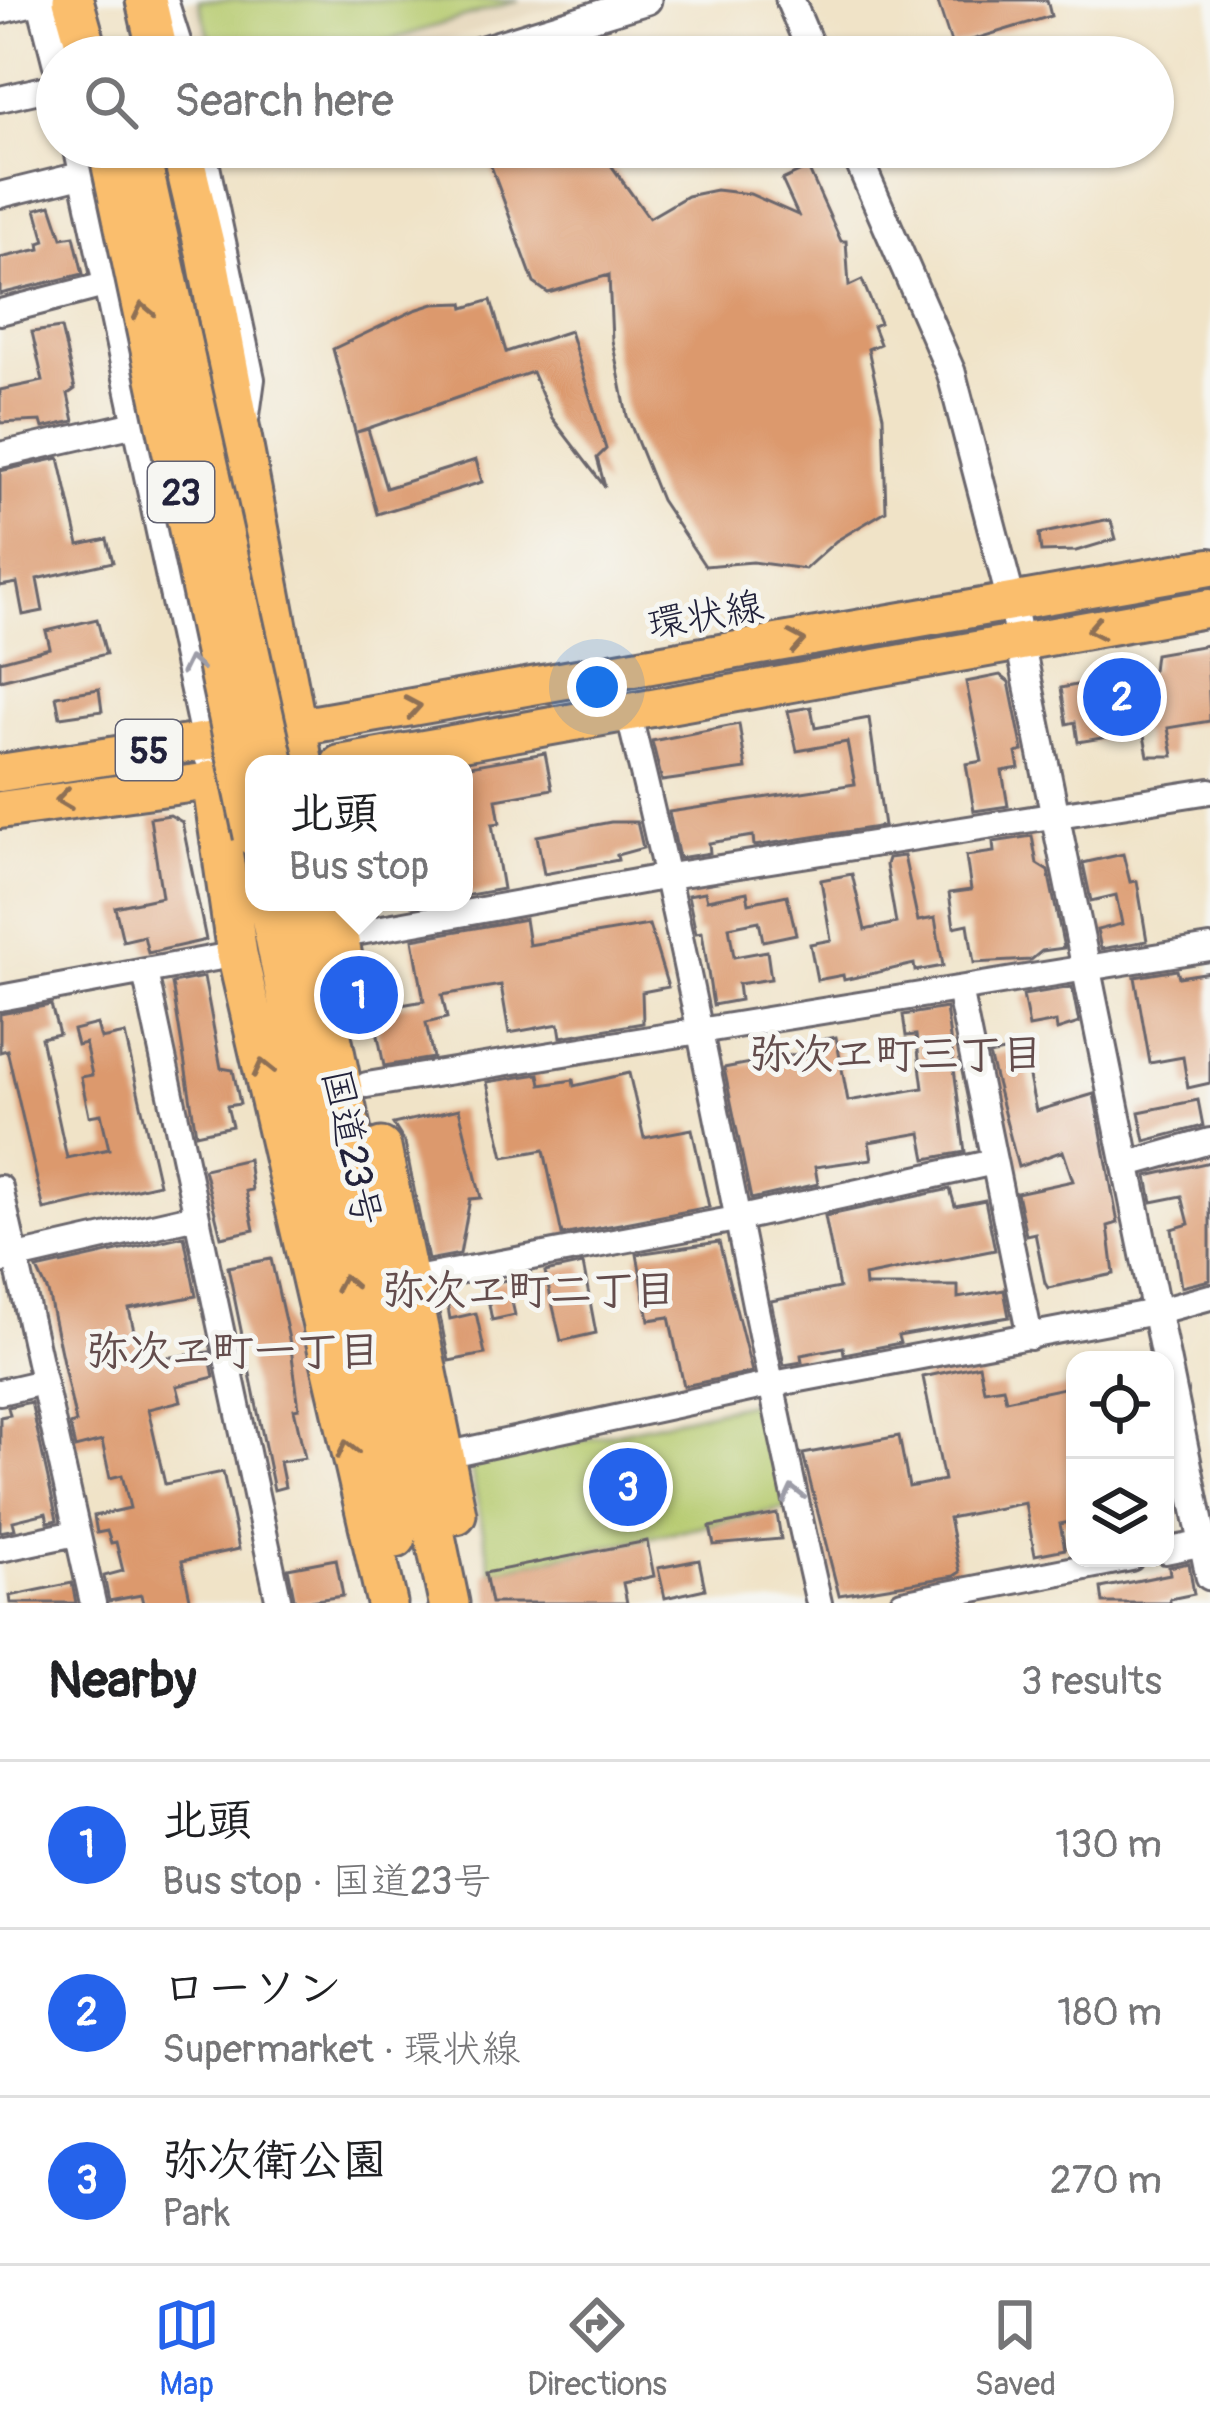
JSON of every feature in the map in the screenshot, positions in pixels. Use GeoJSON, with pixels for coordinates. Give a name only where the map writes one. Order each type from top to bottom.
{"type":"FeatureCollection","features":[{"type":"Feature","properties":{"kind":"highway"},"geometry":{"type":"LineString","coordinates":[[73,0],[83,36]]}},
{"type":"Feature","properties":{"kind":"highway"},"geometry":{"type":"LineString","coordinates":[[102,0],[111,36]]}},
{"type":"Feature","properties":{"kind":"highway"},"geometry":{"type":"LineString","coordinates":[[146,0],[155,36]]}},
{"type":"Feature","properties":{"kind":"highway","name":"23"},"geometry":{"type":"LineString","coordinates":[[93,168],[245,799]]}},
{"type":"Feature","properties":{"kind":"highway","name":"23"},"geometry":{"type":"LineString","coordinates":[[142,168],[272,755]]}},
{"type":"Feature","properties":{"kind":"highway"},"geometry":{"type":"LineString","coordinates":[[186,168],[300,746]]}},
{"type":"Feature","properties":{"kind":"highway"},"geometry":{"type":"LineString","coordinates":[[209,761],[237,955],[387,1603]]}},
{"type":"Feature","properties":{"kind":"highway","name":"国道23号"},"geometry":{"type":"LineString","coordinates":[[270,911],[449,1603]]}},
{"type":"Feature","properties":{"kind":"highway","name":"国道23号"},"geometry":{"type":"LineString","coordinates":[[305,911],[416,1466],[410,1603]]}},
{"type":"Feature","properties":{"kind":"highway"},"geometry":{"type":"LineString","coordinates":[[334,919],[410,1280],[416,1466],[473,1603]]}},
{"type":"Feature","properties":{"kind":"main road","name":"環状線"},"geometry":{"type":"LineString","coordinates":[[245,755],[1204,565]]}},
{"type":"Feature","properties":{"kind":"main road"},"geometry":{"type":"LineString","coordinates":[[390,755],[1207,610]]}},
{"type":"Feature","properties":{"kind":"main road","name":"環状線"},"geometry":{"type":"LineString","coordinates":[[0,810],[245,755]]}},
{"type":"Feature","properties":{"kind":"main road","name":"環状線"},"geometry":{"type":"LineString","coordinates":[[0,772],[209,761],[245,772]]}},
{"type":"Feature","properties":{"kind":"street"},"geometry":{"type":"LineString","coordinates":[[165,0],[176,36]]}},
{"type":"Feature","properties":{"kind":"street"},"geometry":{"type":"LineString","coordinates":[[529,36],[646,0]]}},
{"type":"Feature","properties":{"kind":"street"},"geometry":{"type":"LineString","coordinates":[[790,0],[805,36]]}},
{"type":"Feature","properties":{"kind":"street"},"geometry":{"type":"LineString","coordinates":[[0,11],[41,1],[50,36]]}},
{"type":"Feature","properties":{"kind":"street"},"geometry":{"type":"LineString","coordinates":[[0,99],[36,91]]}},
{"type":"Feature","properties":{"kind":"street"},"geometry":{"type":"LineString","coordinates":[[0,195],[62,168]]}},
{"type":"Feature","properties":{"kind":"street"},"geometry":{"type":"LineString","coordinates":[[91,168],[105,285],[140,423],[209,761]]}},
{"type":"Feature","properties":{"kind":"street"},"geometry":{"type":"LineString","coordinates":[[207,168],[252,379],[241,452]]}},
{"type":"Feature","properties":{"kind":"street"},"geometry":{"type":"LineString","coordinates":[[863,168],[951,372],[1012,604],[1155,1312],[1207,1543],[1210,1576]]}},
{"type":"Feature","properties":{"kind":"street"},"geometry":{"type":"LineString","coordinates":[[0,312],[105,285]]}},
{"type":"Feature","properties":{"kind":"street"},"geometry":{"type":"LineString","coordinates":[[0,455],[140,423]]}},
{"type":"Feature","properties":{"kind":"street"},"geometry":{"type":"LineString","coordinates":[[628,712],[669,876],[768,1385],[819,1603]]}},
{"type":"Feature","properties":{"kind":"street"},"geometry":{"type":"LineString","coordinates":[[473,901],[1054,819],[1210,791]]}},
{"type":"Feature","properties":{"kind":"street"},"geometry":{"type":"LineString","coordinates":[[334,919],[396,911]]}},
{"type":"Feature","properties":{"kind":"street"},"geometry":{"type":"LineString","coordinates":[[367,1085],[1210,948]]}},
{"type":"Feature","properties":{"kind":"street"},"geometry":{"type":"LineString","coordinates":[[0,998],[237,955]]}},
{"type":"Feature","properties":{"kind":"street"},"geometry":{"type":"LineString","coordinates":[[146,972],[278,1603]]}},
{"type":"Feature","properties":{"kind":"street"},"geometry":{"type":"LineString","coordinates":[[959,989],[1030,1337]]}},
{"type":"Feature","properties":{"kind":"street"},"geometry":{"type":"LineString","coordinates":[[1125,1165],[1210,1142]]}},
{"type":"Feature","properties":{"kind":"street"},"geometry":{"type":"LineString","coordinates":[[410,1280],[736,1220],[994,1162]]}},
{"type":"Feature","properties":{"kind":"street"},"geometry":{"type":"LineString","coordinates":[[0,1188],[8,1259],[43,1382],[93,1603]]}},
{"type":"Feature","properties":{"kind":"street"},"geometry":{"type":"LineString","coordinates":[[8,1259],[196,1216]]}},
{"type":"Feature","properties":{"kind":"street"},"geometry":{"type":"LineString","coordinates":[[416,1466],[768,1385],[1030,1337],[1210,1297]]}},
{"type":"Feature","properties":{"kind":"street"},"geometry":{"type":"LineString","coordinates":[[0,1392],[43,1382]]}},
{"type":"Feature","properties":{"kind":"street"},"geometry":{"type":"LineString","coordinates":[[0,1549],[76,1533]]}},
{"type":"Feature","properties":{"kind":"street"},"geometry":{"type":"LineString","coordinates":[[1174,1549],[1207,1543]]}},
{"type":"Feature","properties":{"kind":"street"},"geometry":{"type":"LineString","coordinates":[[902,1603],[1085,1567]]}},
{"type":"Feature","properties":{"kind":"shaded area"},"geometry":{"type":"Polygon","coordinates":[[[189,0],[578,0],[459,36],[198,36],[189,0]]]}},
{"type":"Feature","properties":{"kind":"green space"},"geometry":{"type":"Polygon","coordinates":[[[198,0],[519,0],[403,36],[209,36],[198,0]]]}},
{"type":"Feature","properties":{"kind":"green space"},"geometry":{"type":"Polygon","coordinates":[[[763,1400],[787,1508],[491,1571],[470,1465],[763,1400]]]}},
{"type":"Feature","properties":{"kind":"building"},"geometry":{"type":"Polygon","coordinates":[[[937,0],[1047,0],[1051,16],[985,36],[949,36],[937,0]]]}},
{"type":"Feature","properties":{"kind":"building"},"geometry":{"type":"Polygon","coordinates":[[[492,168],[613,168],[649,218],[687,196],[716,190],[750,194],[798,215],[782,180],[808,168],[841,241],[846,241],[849,286],[862,280],[880,323],[873,326],[880,344],[868,349],[883,416],[886,511],[836,541],[805,569],[753,562],[705,566],[661,500],[627,416],[612,340],[609,275],[548,293],[534,283],[492,168]]]}},
{"type":"Feature","properties":{"kind":"building"},"geometry":{"type":"Polygon","coordinates":[[[51,205],[62,238],[74,236],[83,274],[0,294],[0,258],[40,249],[39,243],[45,241],[36,209],[51,205]]]}},
{"type":"Feature","properties":{"kind":"building"},"geometry":{"type":"Polygon","coordinates":[[[491,300],[506,352],[570,331],[606,449],[597,458],[605,487],[552,418],[532,372],[357,432],[368,429],[386,488],[476,460],[482,482],[377,514],[333,349],[434,304],[463,303],[464,308],[491,300]]]}},
{"type":"Feature","properties":{"kind":"building"},"geometry":{"type":"Polygon","coordinates":[[[61,328],[75,389],[68,394],[74,421],[43,428],[41,421],[0,423],[0,390],[43,381],[32,332],[61,328]]]}},
{"type":"Feature","properties":{"kind":"building"},"geometry":{"type":"Polygon","coordinates":[[[59,458],[79,545],[107,539],[113,562],[37,579],[43,611],[23,615],[17,583],[0,586],[0,471],[59,458]]]}},
{"type":"Feature","properties":{"kind":"building"},"geometry":{"type":"Polygon","coordinates":[[[1111,521],[1116,539],[1076,551],[1041,552],[1039,534],[1111,521]]]}},
{"type":"Feature","properties":{"kind":"building"},"geometry":{"type":"Polygon","coordinates":[[[97,619],[106,654],[0,680],[0,661],[50,648],[46,631],[97,619]]]}},
{"type":"Feature","properties":{"kind":"building"},"geometry":{"type":"Polygon","coordinates":[[[1207,645],[1210,721],[1168,728],[1173,756],[1148,756],[1143,731],[1078,742],[1075,722],[1067,724],[1061,688],[1153,670],[1155,654],[1207,645]]]}},
{"type":"Feature","properties":{"kind":"building"},"geometry":{"type":"Polygon","coordinates":[[[1000,675],[1009,682],[1023,751],[1016,753],[1019,768],[1002,771],[1008,806],[974,811],[966,764],[982,761],[966,682],[1000,675]]]}},
{"type":"Feature","properties":{"kind":"building"},"geometry":{"type":"Polygon","coordinates":[[[99,689],[102,711],[60,717],[56,696],[99,689]]]}},
{"type":"Feature","properties":{"kind":"building"},"geometry":{"type":"Polygon","coordinates":[[[811,707],[815,728],[869,718],[884,826],[754,846],[753,836],[709,843],[710,853],[679,858],[669,812],[855,784],[847,742],[797,751],[788,711],[811,707]]]}},
{"type":"Feature","properties":{"kind":"building"},"geometry":{"type":"Polygon","coordinates":[[[739,724],[746,769],[662,781],[652,741],[739,724]]]}},
{"type":"Feature","properties":{"kind":"building"},"geometry":{"type":"Polygon","coordinates":[[[545,753],[552,789],[496,799],[500,823],[492,824],[503,889],[473,894],[473,765],[545,753]]]}},
{"type":"Feature","properties":{"kind":"building"},"geometry":{"type":"Polygon","coordinates":[[[170,815],[182,822],[206,940],[148,953],[144,936],[123,941],[115,907],[162,897],[150,818],[170,815]]]}},
{"type":"Feature","properties":{"kind":"building"},"geometry":{"type":"Polygon","coordinates":[[[611,822],[637,822],[643,848],[617,855],[618,860],[544,874],[537,836],[611,822]]]}},
{"type":"Feature","properties":{"kind":"building"},"geometry":{"type":"Polygon","coordinates":[[[1032,836],[1037,864],[1048,871],[1064,948],[1042,951],[1031,960],[974,963],[968,924],[954,927],[949,893],[971,890],[966,856],[994,852],[993,842],[1032,836]]]}},
{"type":"Feature","properties":{"kind":"building"},"geometry":{"type":"Polygon","coordinates":[[[1123,854],[1130,882],[1137,881],[1147,941],[1101,949],[1097,930],[1122,924],[1116,895],[1091,901],[1083,863],[1123,854]]]}},
{"type":"Feature","properties":{"kind":"building"},"geometry":{"type":"Polygon","coordinates":[[[904,856],[918,921],[935,918],[943,966],[915,971],[914,964],[844,980],[843,975],[817,980],[810,944],[831,940],[821,880],[852,874],[865,930],[896,923],[886,865],[888,858],[904,856]]]}},
{"type":"Feature","properties":{"kind":"building"},"geometry":{"type":"Polygon","coordinates":[[[705,892],[707,900],[747,892],[749,903],[787,895],[796,934],[763,941],[759,921],[729,927],[734,957],[767,951],[771,979],[738,984],[740,1000],[713,1005],[702,932],[696,933],[688,895],[705,892]]]}},
{"type":"Feature","properties":{"kind":"building"},"geometry":{"type":"Polygon","coordinates":[[[525,919],[529,945],[649,925],[668,987],[642,992],[643,1023],[561,1037],[559,1024],[509,1033],[501,985],[442,995],[447,1018],[426,1023],[433,1058],[384,1066],[373,1010],[424,1001],[413,939],[525,919]]]}},
{"type":"Feature","properties":{"kind":"building"},"geometry":{"type":"Polygon","coordinates":[[[1177,970],[1179,977],[1210,972],[1210,1083],[1188,1088],[1183,1057],[1150,1063],[1135,977],[1177,970]]]}},
{"type":"Feature","properties":{"kind":"building"},"geometry":{"type":"Polygon","coordinates":[[[204,977],[221,1068],[233,1070],[240,1104],[227,1106],[232,1126],[196,1134],[172,983],[204,977]]]}},
{"type":"Feature","properties":{"kind":"building"},"geometry":{"type":"Polygon","coordinates":[[[1072,987],[1079,1023],[1057,1030],[1056,1022],[1029,1027],[1023,995],[1072,987]]]}},
{"type":"Feature","properties":{"kind":"building"},"geometry":{"type":"Polygon","coordinates":[[[51,1005],[59,1034],[41,1038],[67,1158],[109,1149],[101,1114],[89,1116],[81,1077],[92,1075],[85,1043],[77,1045],[73,1030],[97,1024],[101,1039],[125,1034],[159,1184],[44,1210],[7,1050],[0,1052],[0,1014],[51,1005]]]}},
{"type":"Feature","properties":{"kind":"building"},"geometry":{"type":"Polygon","coordinates":[[[946,1008],[965,1152],[926,1159],[921,1133],[869,1142],[872,1159],[815,1167],[818,1184],[751,1199],[724,1068],[813,1051],[811,1042],[836,1037],[848,1101],[923,1088],[916,1035],[906,1036],[903,1015],[946,1008]]]}},
{"type":"Feature","properties":{"kind":"building"},"geometry":{"type":"Polygon","coordinates":[[[1023,1048],[1036,1111],[1094,1094],[1118,1223],[1108,1226],[1114,1274],[1048,1288],[1045,1283],[1035,1233],[1026,1235],[1017,1193],[1073,1181],[1063,1151],[1018,1167],[989,1055],[1023,1048]]]}},
{"type":"Feature","properties":{"kind":"building"},"geometry":{"type":"Polygon","coordinates":[[[629,1073],[644,1138],[692,1129],[709,1207],[562,1235],[544,1150],[504,1157],[487,1082],[539,1074],[541,1085],[573,1080],[574,1086],[629,1073]]]}},
{"type":"Feature","properties":{"kind":"building"},"geometry":{"type":"Polygon","coordinates":[[[1198,1100],[1203,1126],[1145,1141],[1139,1112],[1198,1100]]]}},
{"type":"Feature","properties":{"kind":"building"},"geometry":{"type":"Polygon","coordinates":[[[459,1109],[481,1198],[470,1199],[460,1254],[428,1260],[405,1143],[393,1124],[459,1109]]]}},
{"type":"Feature","properties":{"kind":"building"},"geometry":{"type":"Polygon","coordinates":[[[248,1159],[252,1190],[246,1191],[254,1230],[221,1237],[204,1169],[248,1159]]]}},
{"type":"Feature","properties":{"kind":"building"},"geometry":{"type":"Polygon","coordinates":[[[1210,1162],[1210,1280],[1181,1287],[1172,1229],[1189,1224],[1182,1196],[1152,1202],[1147,1176],[1210,1162]]]}},
{"type":"Feature","properties":{"kind":"building"},"geometry":{"type":"Polygon","coordinates":[[[950,1189],[955,1206],[985,1200],[995,1250],[864,1276],[865,1286],[958,1286],[958,1298],[1004,1290],[1009,1317],[898,1336],[900,1343],[844,1354],[843,1347],[801,1355],[802,1362],[784,1365],[771,1301],[839,1288],[825,1216],[950,1189]]]}},
{"type":"Feature","properties":{"kind":"building"},"geometry":{"type":"Polygon","coordinates":[[[184,1236],[196,1296],[129,1309],[141,1361],[209,1352],[214,1377],[177,1386],[181,1401],[148,1409],[165,1484],[223,1472],[239,1549],[182,1561],[191,1603],[143,1603],[141,1595],[109,1601],[104,1576],[123,1571],[116,1542],[111,1543],[107,1531],[97,1533],[94,1516],[130,1508],[122,1475],[110,1478],[102,1441],[75,1448],[70,1425],[76,1423],[48,1292],[37,1269],[184,1236]]]}},
{"type":"Feature","properties":{"kind":"building"},"geometry":{"type":"Polygon","coordinates":[[[719,1242],[752,1372],[684,1386],[669,1317],[649,1320],[637,1254],[719,1242]]]}},
{"type":"Feature","properties":{"kind":"building"},"geometry":{"type":"Polygon","coordinates":[[[271,1259],[291,1348],[299,1408],[294,1409],[305,1458],[280,1462],[285,1487],[274,1490],[228,1267],[271,1259]]]}},
{"type":"Feature","properties":{"kind":"building"},"geometry":{"type":"Polygon","coordinates":[[[583,1264],[596,1333],[561,1341],[545,1272],[583,1264]]]}},
{"type":"Feature","properties":{"kind":"building"},"geometry":{"type":"Polygon","coordinates":[[[507,1280],[515,1315],[492,1320],[485,1284],[507,1280]]]}},
{"type":"Feature","properties":{"kind":"building"},"geometry":{"type":"Polygon","coordinates":[[[445,1290],[450,1319],[476,1313],[485,1354],[449,1361],[435,1292],[445,1290]]]}},
{"type":"Feature","properties":{"kind":"building"},"geometry":{"type":"Polygon","coordinates":[[[979,1365],[984,1390],[1003,1387],[1006,1400],[1066,1387],[1066,1523],[1060,1524],[1065,1549],[1035,1555],[1025,1503],[949,1518],[960,1572],[839,1595],[803,1454],[899,1436],[909,1487],[944,1480],[923,1377],[979,1365]]]}},
{"type":"Feature","properties":{"kind":"building"},"geometry":{"type":"Polygon","coordinates":[[[31,1402],[57,1520],[48,1522],[46,1513],[13,1521],[15,1529],[0,1532],[0,1417],[10,1415],[8,1407],[31,1402]]]}},
{"type":"Feature","properties":{"kind":"building"},"geometry":{"type":"Polygon","coordinates":[[[777,1514],[781,1539],[714,1545],[710,1527],[777,1514]]]}},
{"type":"Feature","properties":{"kind":"building"},"geometry":{"type":"Polygon","coordinates":[[[647,1541],[654,1576],[623,1583],[627,1603],[491,1603],[485,1573],[647,1541]]]}},
{"type":"Feature","properties":{"kind":"building"},"geometry":{"type":"Polygon","coordinates":[[[336,1559],[343,1596],[295,1603],[288,1568],[336,1559]]]}},
{"type":"Feature","properties":{"kind":"building"},"geometry":{"type":"Polygon","coordinates":[[[699,1560],[705,1589],[665,1598],[658,1568],[699,1560]]]}},
{"type":"Feature","properties":{"kind":"building"},"geometry":{"type":"Polygon","coordinates":[[[1189,1563],[1194,1594],[1170,1599],[1170,1603],[1103,1603],[1101,1588],[1170,1574],[1169,1567],[1189,1563]]]}},
{"type":"Feature","properties":{"kind":"building"},"geometry":{"type":"Polygon","coordinates":[[[72,1583],[76,1603],[11,1603],[10,1596],[72,1583]]]}},
{"type":"Feature","properties":{"kind":"place","name":"ローソン"},"geometry":{"type":"Point","coordinates":[1122,697]}},
{"type":"Feature","properties":{"kind":"place","name":"北頭"},"geometry":{"type":"Point","coordinates":[359,995]}},
{"type":"Feature","properties":{"kind":"place","name":"弥次衛公園"},"geometry":{"type":"Point","coordinates":[628,1487]}},
{"type":"Feature","properties":{"kind":"district","name":"弥次ヱ町三丁目"},"geometry":{"type":"Point","coordinates":[896,1053]}},
{"type":"Feature","properties":{"kind":"district","name":"弥次ヱ町二丁目"},"geometry":{"type":"Point","coordinates":[529,1289]}},
{"type":"Feature","properties":{"kind":"district","name":"弥次ヱ町一丁目"},"geometry":{"type":"Point","coordinates":[233,1350]}}]}
